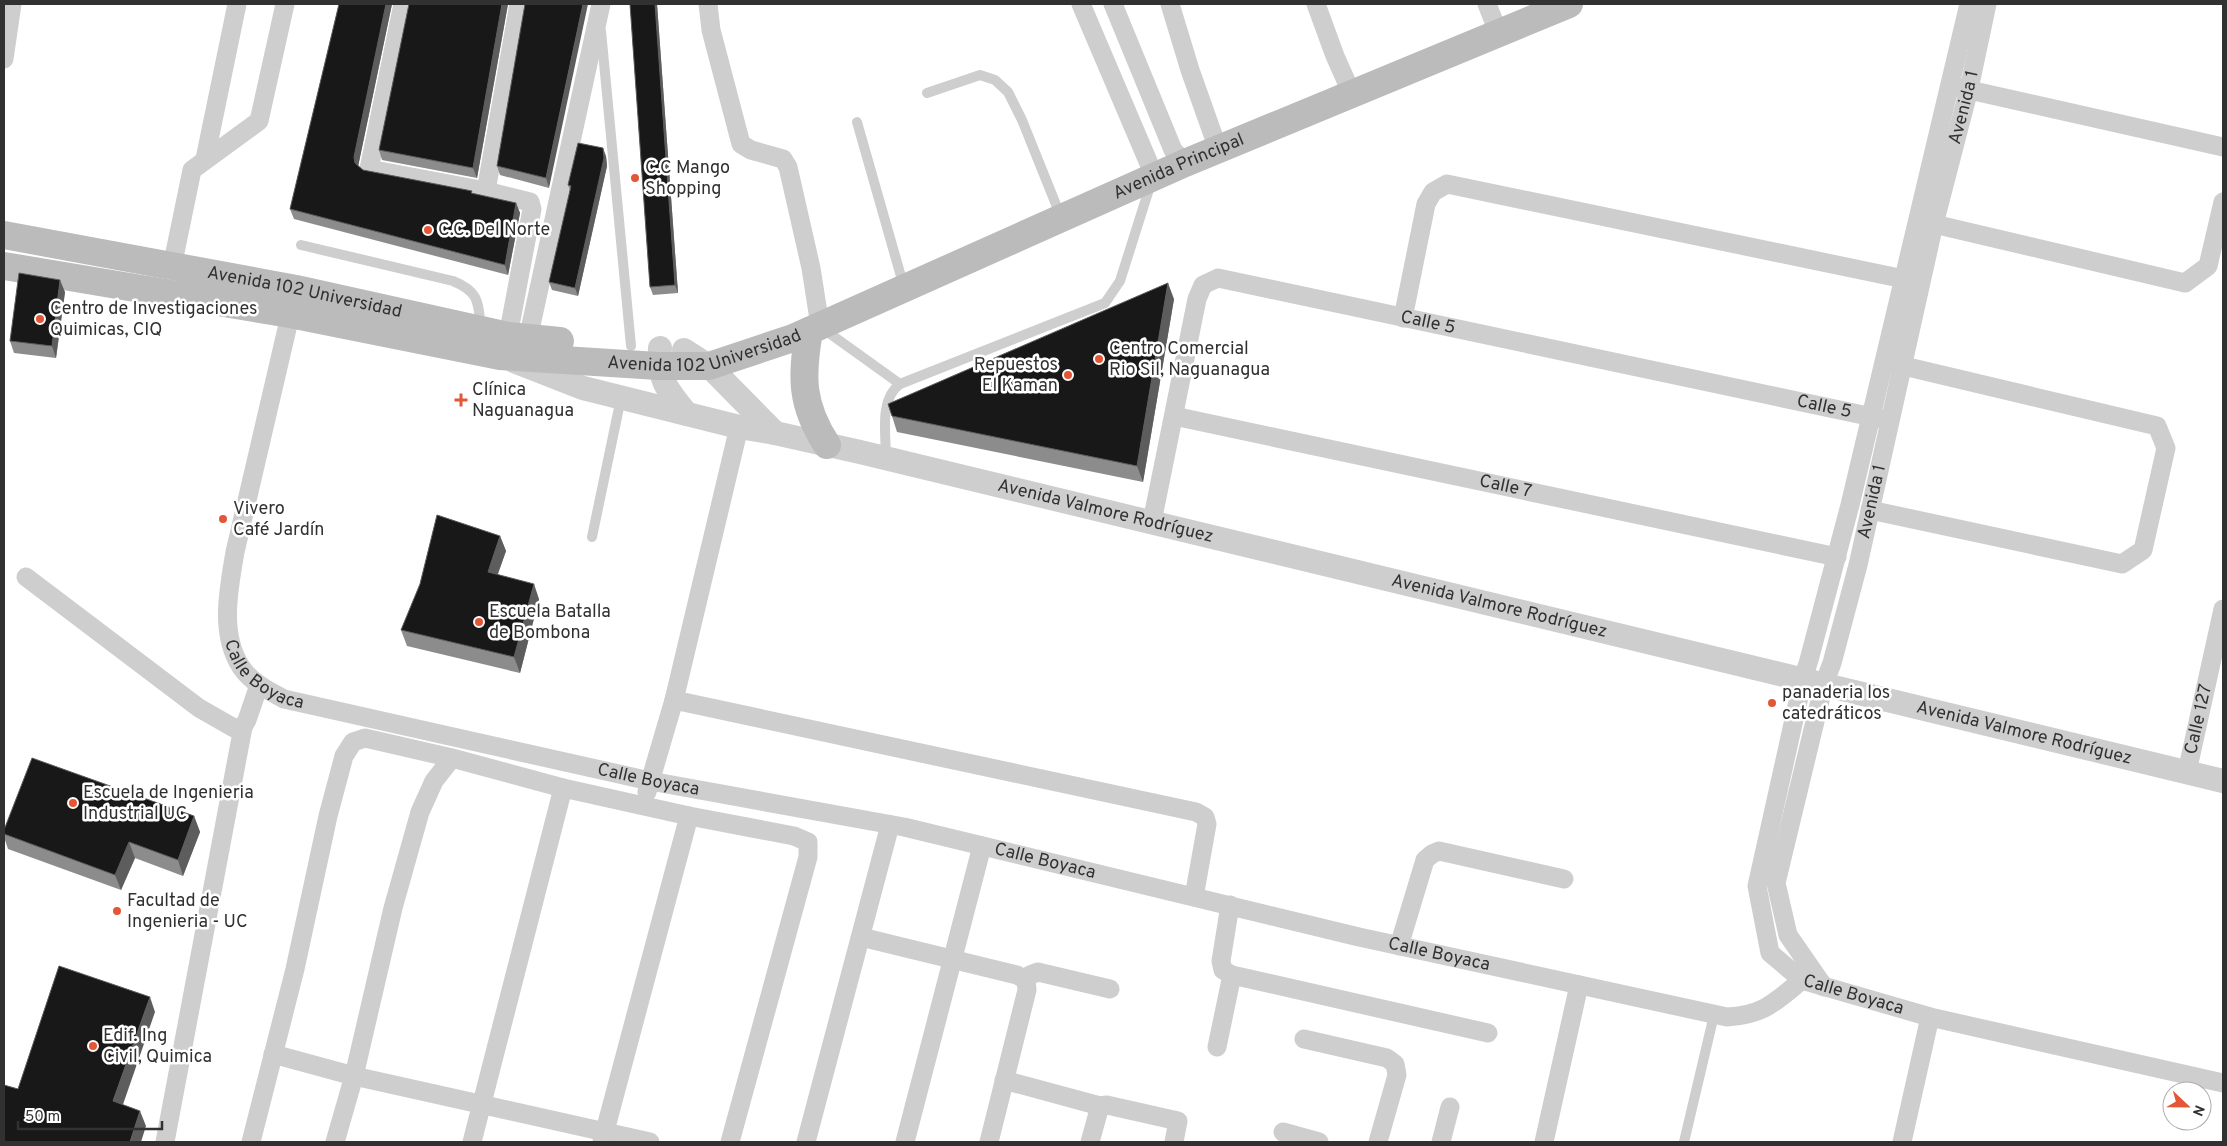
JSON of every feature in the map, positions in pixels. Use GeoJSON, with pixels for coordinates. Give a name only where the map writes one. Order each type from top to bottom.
{"type":"FeatureCollection","features":[{"type":"Feature","properties":{"kind":"main road","name":"Avenida Principal"},"geometry":{"type":"LineString","coordinates":[[807,332],[1184,163],[1351,92],[1569,4]]}},
{"type":"Feature","properties":{"kind":"main road","name":"Avenida 102 Universidad"},"geometry":{"type":"LineString","coordinates":[[4,235],[172,267],[293,302],[512,344],[668,355],[732,342],[807,332]]}},
{"type":"Feature","properties":{"kind":"main road","name":"Avenida 102 Universidad"},"geometry":{"type":"LineString","coordinates":[[4,266],[293,302],[481,330],[512,344],[631,346],[709,366],[807,332]]}},
{"type":"Feature","properties":{"kind":"main road"},"geometry":{"type":"LineString","coordinates":[[807,332],[805,355],[807,406],[815,425],[827,444]]}},
{"type":"Feature","properties":{"kind":"street"},"geometry":{"type":"LineString","coordinates":[[4,59],[12,4]]}},
{"type":"Feature","properties":{"kind":"street"},"geometry":{"type":"LineString","coordinates":[[205,159],[237,4]]}},
{"type":"Feature","properties":{"kind":"street"},"geometry":{"type":"LineString","coordinates":[[172,267],[192,170],[259,122],[285,4]]}},
{"type":"Feature","properties":{"kind":"street"},"geometry":{"type":"LineString","coordinates":[[403,4],[369,169],[486,191],[530,202],[532,206],[512,344]]}},
{"type":"Feature","properties":{"kind":"street"},"geometry":{"type":"LineString","coordinates":[[486,191],[519,4]]}},
{"type":"Feature","properties":{"kind":"street"},"geometry":{"type":"LineString","coordinates":[[708,4],[710,30],[741,144],[751,150],[783,158],[788,166],[811,268],[807,332]]}},
{"type":"Feature","properties":{"kind":"street"},"geometry":{"type":"LineString","coordinates":[[1081,4],[1153,177]]}},
{"type":"Feature","properties":{"kind":"street"},"geometry":{"type":"LineString","coordinates":[[1114,4],[1173,150],[1184,163]]}},
{"type":"Feature","properties":{"kind":"street"},"geometry":{"type":"LineString","coordinates":[[1170,4],[1190,70],[1218,149]]}},
{"type":"Feature","properties":{"kind":"street"},"geometry":{"type":"LineString","coordinates":[[1316,4],[1335,56],[1351,92]]}},
{"type":"Feature","properties":{"kind":"street"},"geometry":{"type":"LineString","coordinates":[[1487,4],[1498,32]]}},
{"type":"Feature","properties":{"kind":"street","name":"Avenida 1"},"geometry":{"type":"LineString","coordinates":[[1824,987],[1788,935],[1776,883],[1837,557],[1871,417],[1894,364],[1926,224],[1950,86],[1969,4]]}},
{"type":"Feature","properties":{"kind":"street","name":"Avenida 1"},"geometry":{"type":"LineString","coordinates":[[1802,980],[1770,953],[1757,886],[1813,681],[1834,654],[1890,420],[1894,364],[1904,279],[1926,224],[1969,89],[1987,4]]}},
{"type":"Feature","properties":{"kind":"street"},"geometry":{"type":"LineString","coordinates":[[512,344],[600,10]]}},
{"type":"Feature","properties":{"kind":"street"},"geometry":{"type":"LineString","coordinates":[[1950,86],[2223,147]]}},
{"type":"Feature","properties":{"kind":"street"},"geometry":{"type":"LineString","coordinates":[[1403,318],[1426,204],[1433,192],[1447,184],[1904,279]]}},
{"type":"Feature","properties":{"kind":"street"},"geometry":{"type":"LineString","coordinates":[[1926,224],[2185,283],[2208,266],[2223,202]]}},
{"type":"Feature","properties":{"kind":"street","name":"Calle 5"},"geometry":{"type":"LineString","coordinates":[[1152,522],[1197,300],[1203,285],[1218,278],[1890,420]]}},
{"type":"Feature","properties":{"kind":"street","name":"Calle Boyaca"},"geometry":{"type":"LineString","coordinates":[[293,302],[235,552],[229,590],[228,615],[231,643],[241,667],[259,685],[284,699],[650,780],[904,827],[1399,946],[1714,1015],[1727,1017],[1748,1016],[1769,1007],[1802,980],[1930,1017],[2223,1083]]}},
{"type":"Feature","properties":{"kind":"street","name":"Avenida Valmore Rodríguez"},"geometry":{"type":"LineString","coordinates":[[512,344],[583,388],[621,398],[739,427],[775,433],[886,458],[2223,780]]}},
{"type":"Feature","properties":{"kind":"street"},"geometry":{"type":"LineString","coordinates":[[668,355],[666,388],[687,414]]}},
{"type":"Feature","properties":{"kind":"street"},"geometry":{"type":"LineString","coordinates":[[1870,510],[2122,564],[2143,550],[2166,448],[2157,426],[1894,364]]}},
{"type":"Feature","properties":{"kind":"street"},"geometry":{"type":"LineString","coordinates":[[709,366],[775,433]]}},
{"type":"Feature","properties":{"kind":"street","name":"Calle 7"},"geometry":{"type":"LineString","coordinates":[[1174,416],[1837,557]]}},
{"type":"Feature","properties":{"kind":"street"},"geometry":{"type":"LineString","coordinates":[[644,805],[674,700],[739,427]]}},
{"type":"Feature","properties":{"kind":"street"},"geometry":{"type":"LineString","coordinates":[[26,576],[199,708],[234,728],[243,727]]}},
{"type":"Feature","properties":{"kind":"street","name":"Calle 127"},"geometry":{"type":"LineString","coordinates":[[2187,772],[2223,609]]}},
{"type":"Feature","properties":{"kind":"street"},"geometry":{"type":"LineString","coordinates":[[165,1142],[243,727],[259,685]]}},
{"type":"Feature","properties":{"kind":"street"},"geometry":{"type":"LineString","coordinates":[[674,700],[1196,812],[1205,817],[1208,824],[1194,897]]}},
{"type":"Feature","properties":{"kind":"street"},"geometry":{"type":"LineString","coordinates":[[250,1142],[295,969],[328,816],[346,750],[353,742],[365,738],[452,758],[563,788],[689,816],[794,836],[808,842],[808,857],[730,1142]]}},
{"type":"Feature","properties":{"kind":"street"},"geometry":{"type":"LineString","coordinates":[[335,1142],[354,1076],[393,908],[420,812],[434,781],[452,758]]}},
{"type":"Feature","properties":{"kind":"street"},"geometry":{"type":"LineString","coordinates":[[472,1142],[563,788]]}},
{"type":"Feature","properties":{"kind":"street"},"geometry":{"type":"LineString","coordinates":[[604,1137],[689,816]]}},
{"type":"Feature","properties":{"kind":"street"},"geometry":{"type":"LineString","coordinates":[[806,1142],[890,825]]}},
{"type":"Feature","properties":{"kind":"street"},"geometry":{"type":"LineString","coordinates":[[905,1142],[982,846]]}},
{"type":"Feature","properties":{"kind":"street"},"geometry":{"type":"LineString","coordinates":[[1399,946],[1425,860],[1438,851],[1564,879]]}},
{"type":"Feature","properties":{"kind":"street"},"geometry":{"type":"LineString","coordinates":[[1230,906],[1221,960],[1224,970],[1232,976],[1488,1033]]}},
{"type":"Feature","properties":{"kind":"street"},"geometry":{"type":"LineString","coordinates":[[861,937],[953,958],[1017,975],[1026,980]]}},
{"type":"Feature","properties":{"kind":"street"},"geometry":{"type":"LineString","coordinates":[[989,1142],[1027,990],[1026,980],[1030,975],[1038,972],[1110,989]]}},
{"type":"Feature","properties":{"kind":"street"},"geometry":{"type":"LineString","coordinates":[[1217,1047],[1232,976]]}},
{"type":"Feature","properties":{"kind":"street"},"geometry":{"type":"LineString","coordinates":[[1544,1142],[1579,985]]}},
{"type":"Feature","properties":{"kind":"street"},"geometry":{"type":"LineString","coordinates":[[1902,1142],[1930,1017]]}},
{"type":"Feature","properties":{"kind":"street"},"geometry":{"type":"LineString","coordinates":[[1304,1039],[1387,1058],[1395,1064],[1397,1076],[1378,1142]]}},
{"type":"Feature","properties":{"kind":"street"},"geometry":{"type":"LineString","coordinates":[[273,1054],[354,1076],[604,1137],[650,1142]]}},
{"type":"Feature","properties":{"kind":"street"},"geometry":{"type":"LineString","coordinates":[[1004,1080],[1100,1106],[1108,1105],[1173,1119],[1178,1121],[1174,1142]]}},
{"type":"Feature","properties":{"kind":"street"},"geometry":{"type":"LineString","coordinates":[[1090,1142],[1100,1106]]}},
{"type":"Feature","properties":{"kind":"street"},"geometry":{"type":"LineString","coordinates":[[1441,1142],[1450,1107]]}},
{"type":"Feature","properties":{"kind":"street"},"geometry":{"type":"LineString","coordinates":[[1284,1132],[1320,1142]]}},
{"type":"Feature","properties":{"kind":"lane"},"geometry":{"type":"LineString","coordinates":[[600,10],[631,346]]}},
{"type":"Feature","properties":{"kind":"lane"},"geometry":{"type":"LineString","coordinates":[[927,93],[980,76],[995,80],[1008,92],[1022,120],[1061,218]]}},
{"type":"Feature","properties":{"kind":"lane"},"geometry":{"type":"LineString","coordinates":[[857,122],[904,288]]}},
{"type":"Feature","properties":{"kind":"lane"},"geometry":{"type":"LineString","coordinates":[[886,458],[886,401],[891,390],[900,384],[1104,303],[1120,281],[1153,177]]}},
{"type":"Feature","properties":{"kind":"lane"},"geometry":{"type":"LineString","coordinates":[[301,244],[453,281],[465,286],[474,293],[478,302],[481,330]]}},
{"type":"Feature","properties":{"kind":"lane"},"geometry":{"type":"LineString","coordinates":[[807,332],[900,384]]}},
{"type":"Feature","properties":{"kind":"lane"},"geometry":{"type":"LineString","coordinates":[[592,537],[621,398]]}},
{"type":"Feature","properties":{"kind":"lane"},"geometry":{"type":"LineString","coordinates":[[1684,1142],[1714,1015]]}},
{"type":"Feature","properties":{"kind":"building"},"geometry":{"type":"Polygon","coordinates":[[[339,4],[386,4],[354,157],[355,163],[363,170],[472,191],[471,193],[516,203],[505,265],[290,209],[339,4]]]}},
{"type":"Feature","properties":{"kind":"building"},"geometry":{"type":"Polygon","coordinates":[[[409,4],[502,4],[473,168],[379,150],[409,4]]]}},
{"type":"Feature","properties":{"kind":"building"},"geometry":{"type":"Polygon","coordinates":[[[525,4],[583,4],[546,178],[497,166],[525,4]]]}},
{"type":"Feature","properties":{"kind":"building"},"geometry":{"type":"Polygon","coordinates":[[[630,4],[655,4],[675,285],[650,287],[630,4]]]}},
{"type":"Feature","properties":{"kind":"building"},"geometry":{"type":"Polygon","coordinates":[[[578,143],[603,148],[604,158],[575,288],[549,282],[571,186],[568,185],[578,143]]]}},
{"type":"Feature","properties":{"kind":"building","name":"Centro de Investigaciones Quimicas, CIQ"},"geometry":{"type":"Polygon","coordinates":[[[19,273],[60,280],[52,346],[10,341],[19,273]]]}},
{"type":"Feature","properties":{"kind":"building","name":"Centro Comercial Rio Sil, Naguanagua"},"geometry":{"type":"Polygon","coordinates":[[[1168,283],[1137,466],[892,416],[888,404],[1168,283]]]}},
{"type":"Feature","properties":{"kind":"building"},"geometry":{"type":"Polygon","coordinates":[[[437,515],[500,536],[488,572],[534,584],[514,657],[401,630],[420,584],[437,515]]]}},
{"type":"Feature","properties":{"kind":"building","name":"Escuela de Ingenieria Industrial UC"},"geometry":{"type":"Polygon","coordinates":[[[32,758],[194,816],[178,860],[129,842],[115,875],[4,834],[32,758]]]}},
{"type":"Feature","properties":{"kind":"building"},"geometry":{"type":"Polygon","coordinates":[[[59,966],[150,997],[113,1101],[140,1111],[130,1142],[4,1142],[4,1085],[18,1089],[59,966]]]}},
{"type":"Feature","properties":{"kind":"place","name":"C.C Mango Shopping"},"geometry":{"type":"Point","coordinates":[635,178]}},
{"type":"Feature","properties":{"kind":"place","name":"C.C. Del Norte"},"geometry":{"type":"Point","coordinates":[428,230]}},
{"type":"Feature","properties":{"kind":"place","name":"Centro de Investigaciones Quimicas, CIQ"},"geometry":{"type":"Point","coordinates":[40,319]}},
{"type":"Feature","properties":{"kind":"place","name":"Centro Comercial Rio Sil, Naguanagua"},"geometry":{"type":"Point","coordinates":[1099,359]}},
{"type":"Feature","properties":{"kind":"place","name":"Repuestos El Kaman"},"geometry":{"type":"Point","coordinates":[1068,375]}},
{"type":"Feature","properties":{"kind":"place","name":"Clínica Naguanagua"},"geometry":{"type":"Point","coordinates":[461,400]}},
{"type":"Feature","properties":{"kind":"place","name":"Vivero Café Jardín"},"geometry":{"type":"Point","coordinates":[223,519]}},
{"type":"Feature","properties":{"kind":"place","name":"Escuela Batalla de Bombona"},"geometry":{"type":"Point","coordinates":[479,622]}},
{"type":"Feature","properties":{"kind":"place","name":"panaderia los catedráticos"},"geometry":{"type":"Point","coordinates":[1772,703]}},
{"type":"Feature","properties":{"kind":"place","name":"Escuela de Ingenieria Industrial UC"},"geometry":{"type":"Point","coordinates":[73,803]}},
{"type":"Feature","properties":{"kind":"place","name":"Facultad de Ingenieria - UC"},"geometry":{"type":"Point","coordinates":[117,911]}},
{"type":"Feature","properties":{"kind":"place","name":"Edif. Ing Civil, Quimica"},"geometry":{"type":"Point","coordinates":[93,1046]}}]}
